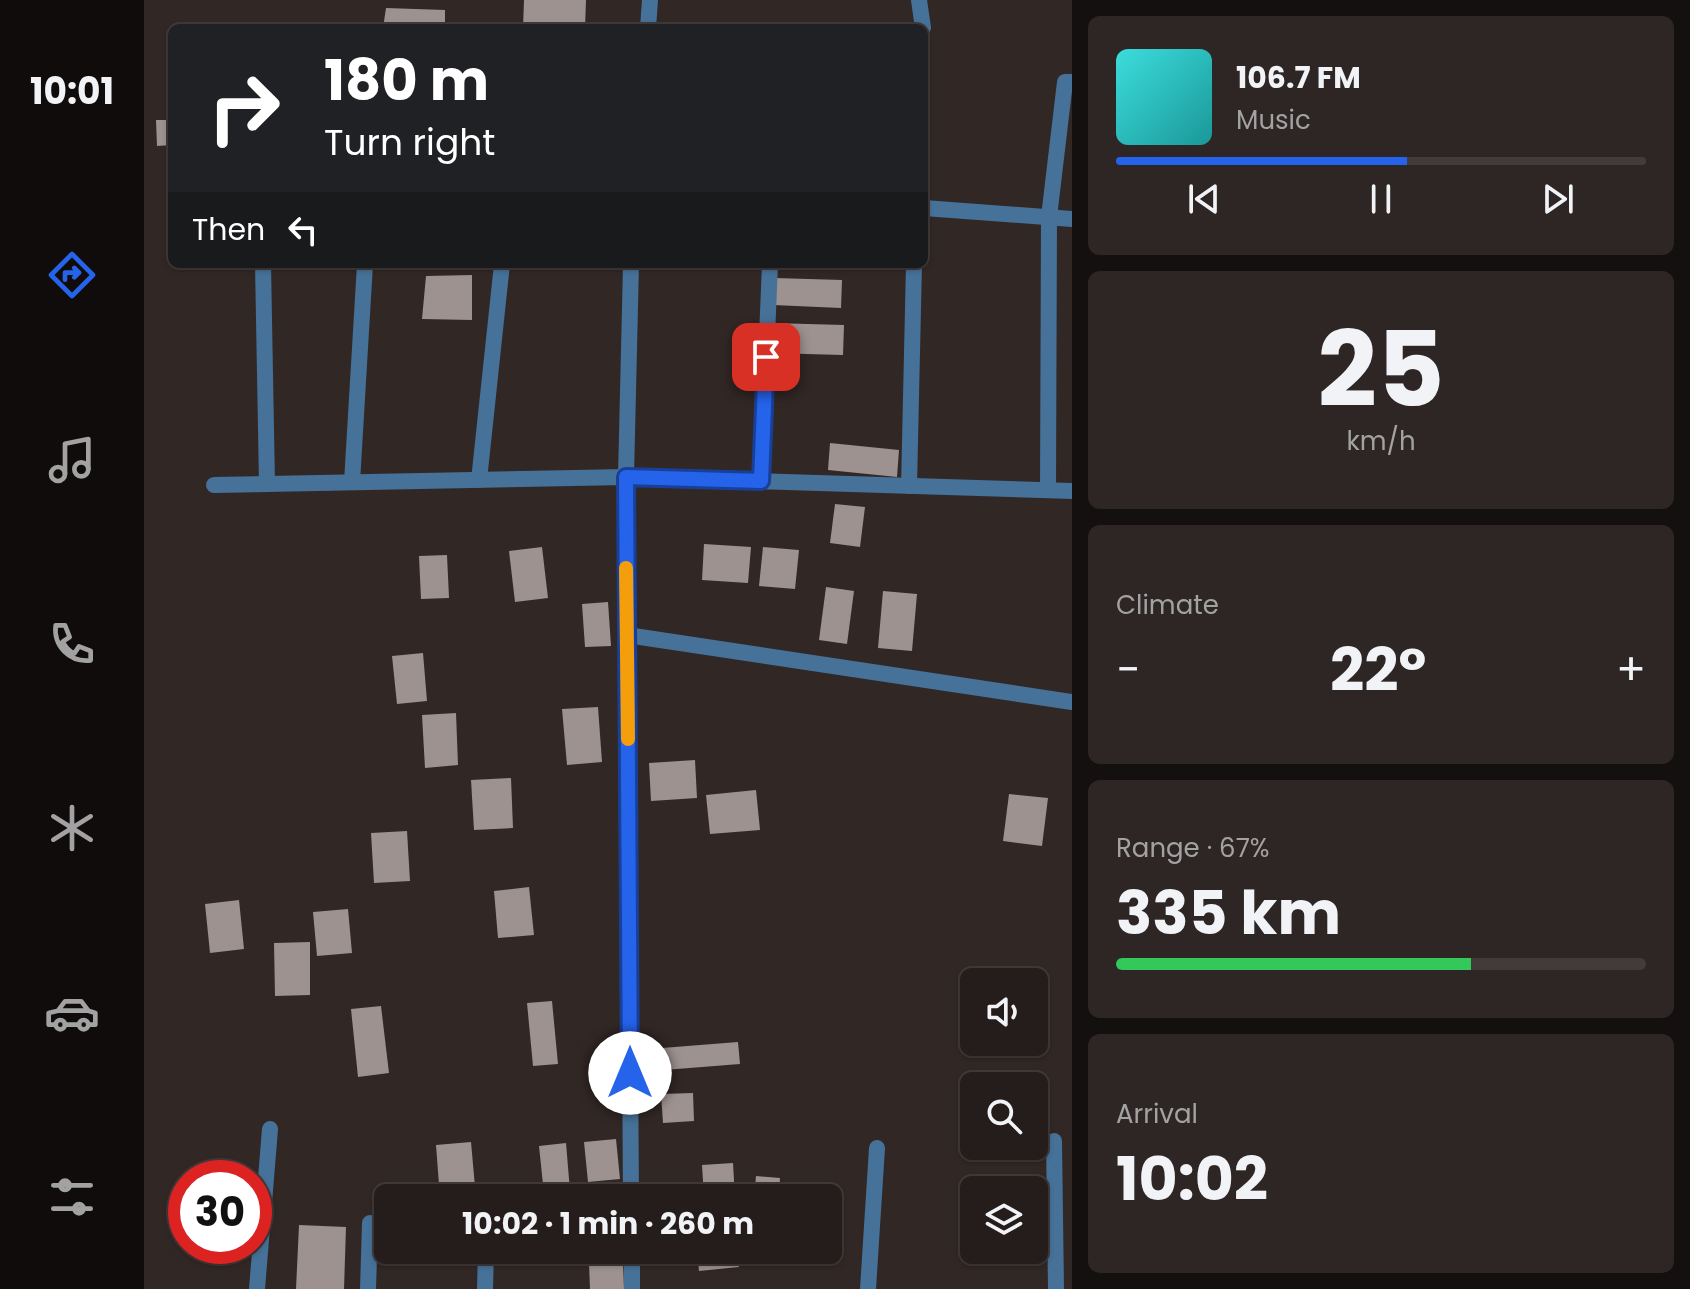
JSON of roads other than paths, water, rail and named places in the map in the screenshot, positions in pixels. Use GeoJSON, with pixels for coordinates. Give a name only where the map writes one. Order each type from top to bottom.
{"type":"FeatureCollection","features":[{"type":"Feature","properties":{"kind":"street"},"geometry":{"type":"LineString","coordinates":[[648,24],[650,0]]}},
{"type":"Feature","properties":{"kind":"street"},"geometry":{"type":"LineString","coordinates":[[919,0],[922,24]]}},
{"type":"Feature","properties":{"kind":"street"},"geometry":{"type":"LineString","coordinates":[[1048,490],[1049,217],[1065,82],[1072,82]]}},
{"type":"Feature","properties":{"kind":"street"},"geometry":{"type":"LineString","coordinates":[[928,208],[1072,219]]}},
{"type":"Feature","properties":{"kind":"street"},"geometry":{"type":"LineString","coordinates":[[263,268],[267,484]]}},
{"type":"Feature","properties":{"kind":"street"},"geometry":{"type":"LineString","coordinates":[[352,482],[365,268]]}},
{"type":"Feature","properties":{"kind":"street"},"geometry":{"type":"LineString","coordinates":[[479,480],[502,268]]}},
{"type":"Feature","properties":{"kind":"street"},"geometry":{"type":"LineString","coordinates":[[631,268],[626,477],[631,1184]]}},
{"type":"Feature","properties":{"kind":"street"},"geometry":{"type":"LineString","coordinates":[[761,481],[770,268]]}},
{"type":"Feature","properties":{"kind":"street"},"geometry":{"type":"LineString","coordinates":[[909,486],[914,268]]}},
{"type":"Feature","properties":{"kind":"street"},"geometry":{"type":"LineString","coordinates":[[214,485],[626,477],[1072,491]]}},
{"type":"Feature","properties":{"kind":"street"},"geometry":{"type":"LineString","coordinates":[[627,635],[1072,702]]}},
{"type":"Feature","properties":{"kind":"street"},"geometry":{"type":"LineString","coordinates":[[257,1289],[270,1129]]}},
{"type":"Feature","properties":{"kind":"street"},"geometry":{"type":"LineString","coordinates":[[1054,1141],[1056,1289]]}},
{"type":"Feature","properties":{"kind":"street"},"geometry":{"type":"LineString","coordinates":[[868,1289],[877,1148]]}},
{"type":"Feature","properties":{"kind":"street"},"geometry":{"type":"LineString","coordinates":[[368,1289],[370,1223]]}},
{"type":"Feature","properties":{"kind":"street"},"geometry":{"type":"LineString","coordinates":[[485,1289],[486,1264]]}},
{"type":"Feature","properties":{"kind":"street"},"geometry":{"type":"LineString","coordinates":[[632,1264],[632,1289]]}}]}
